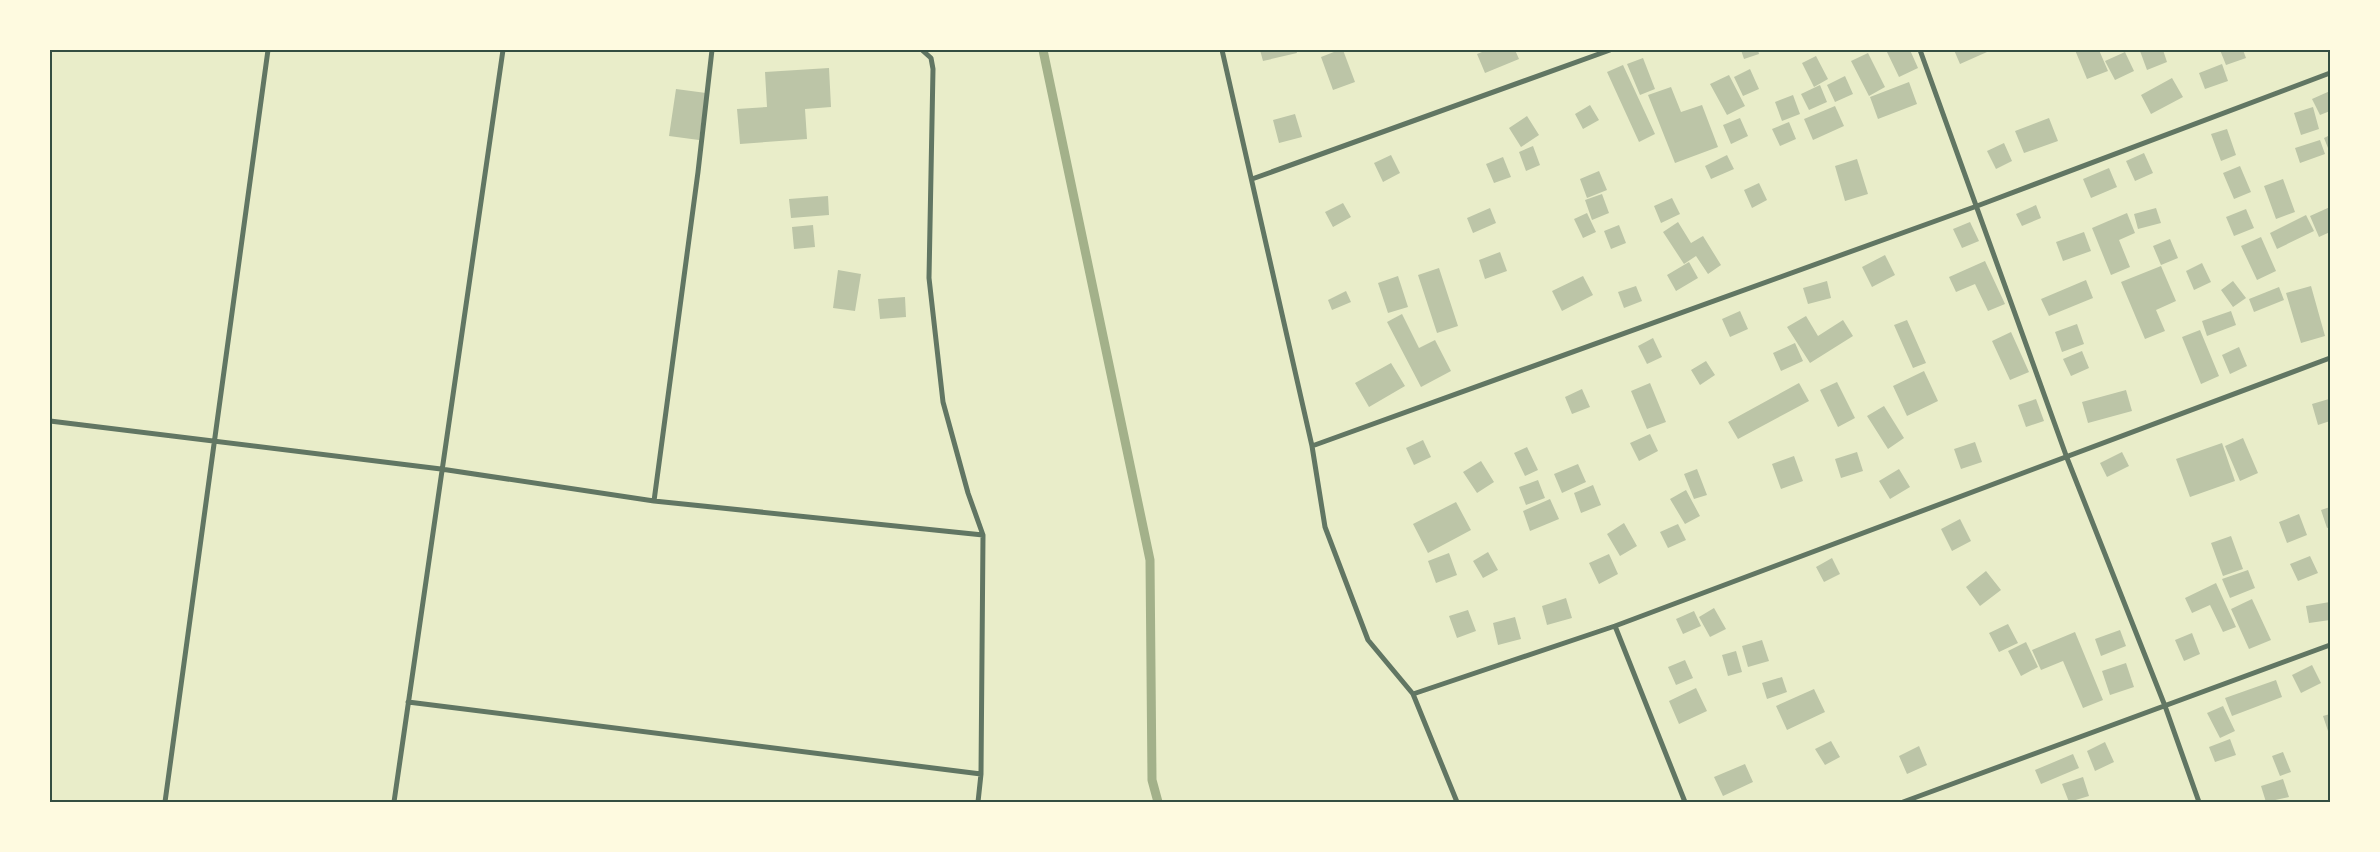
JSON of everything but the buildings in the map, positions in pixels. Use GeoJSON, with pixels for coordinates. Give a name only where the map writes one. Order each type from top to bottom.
{"type":"FeatureCollection","features":[{"type":"Feature","properties":{"kind":"street"},"geometry":{"type":"LineString","coordinates":[[164,802],[268,50]]}},
{"type":"Feature","properties":{"kind":"street"},"geometry":{"type":"LineString","coordinates":[[394,802],[503,50]]}},
{"type":"Feature","properties":{"kind":"street"},"geometry":{"type":"LineString","coordinates":[[654,501],[698,172],[712,50]]}},
{"type":"Feature","properties":{"kind":"street"},"geometry":{"type":"LineString","coordinates":[[922,50],[931,58],[933,69],[929,278],[942,402],[968,493],[983,535],[981,774],[978,802]]}},
{"type":"Feature","properties":{"kind":"street"},"geometry":{"type":"LineString","coordinates":[[1222,50],[1312,446],[1325,527],[1368,640],[1413,694],[1457,802]]}},
{"type":"Feature","properties":{"kind":"street"},"geometry":{"type":"LineString","coordinates":[[1252,179],[1610,50]]}},
{"type":"Feature","properties":{"kind":"street"},"geometry":{"type":"LineString","coordinates":[[1920,50],[2067,458],[2165,706],[2199,802]]}},
{"type":"Feature","properties":{"kind":"street"},"geometry":{"type":"LineString","coordinates":[[1312,446],[1977,206],[2330,73]]}},
{"type":"Feature","properties":{"kind":"street"},"geometry":{"type":"LineString","coordinates":[[1413,694],[1615,626],[2330,358]]}},
{"type":"Feature","properties":{"kind":"street"},"geometry":{"type":"LineString","coordinates":[[50,421],[214,443],[441,469],[654,501],[983,535]]}},
{"type":"Feature","properties":{"kind":"street"},"geometry":{"type":"LineString","coordinates":[[1615,626],[1685,802]]}},
{"type":"Feature","properties":{"kind":"street"},"geometry":{"type":"LineString","coordinates":[[1903,802],[2330,645]]}},
{"type":"Feature","properties":{"kind":"street"},"geometry":{"type":"LineString","coordinates":[[408,702],[981,774]]}},
{"type":"Feature","properties":{"kind":"waterway"},"geometry":{"type":"LineString","coordinates":[[1043,50],[1150,560],[1152,780],[1158,802]]}}]}
